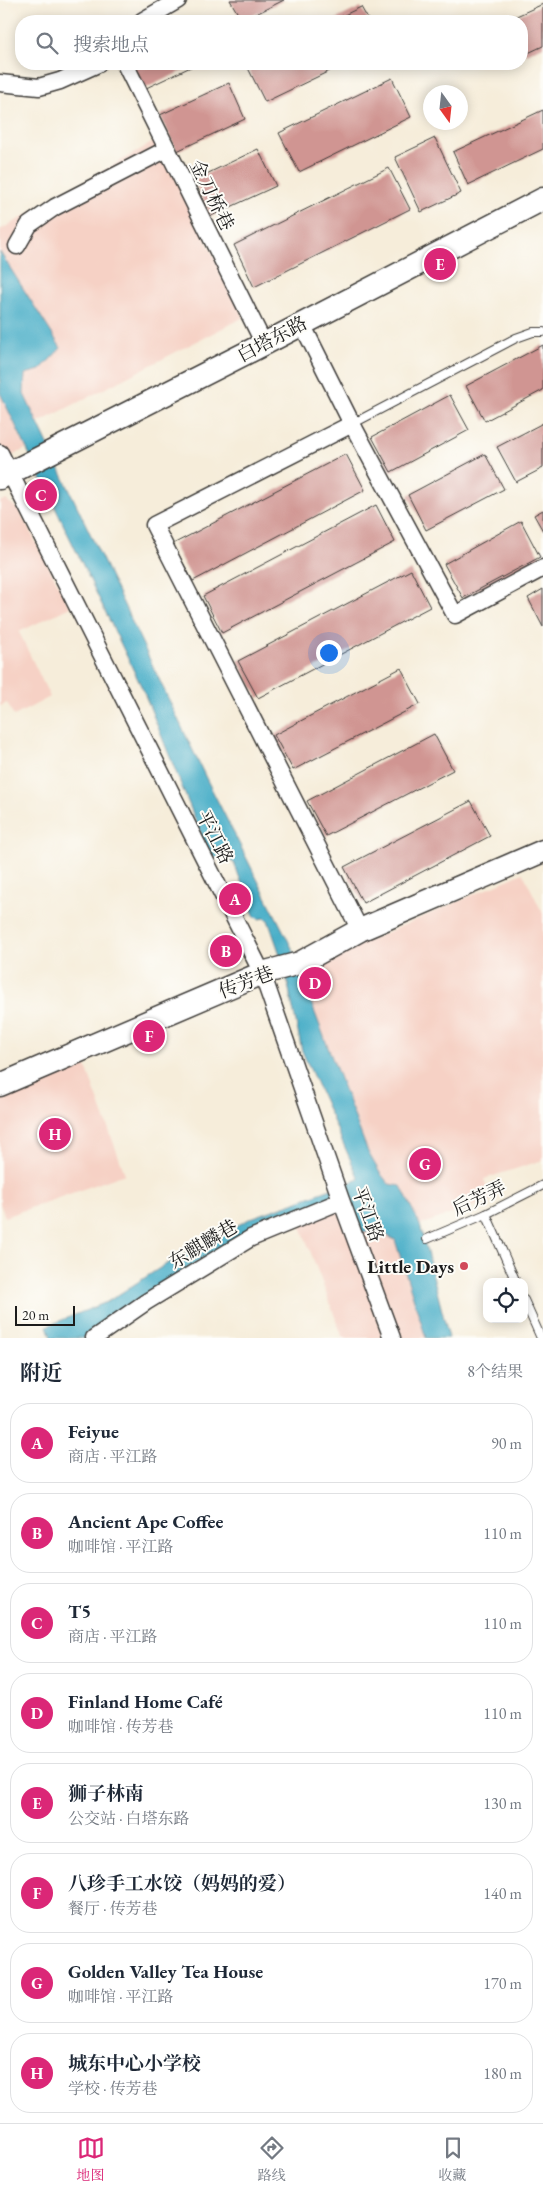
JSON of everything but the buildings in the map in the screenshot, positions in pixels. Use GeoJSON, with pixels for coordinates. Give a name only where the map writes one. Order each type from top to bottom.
{"type":"FeatureCollection","features":[{"type":"Feature","properties":{"kind":"main road","name":"白塔东路"},"geometry":{"type":"LineString","coordinates":[[10,472],[264,344],[543,199]]}},
{"type":"Feature","properties":{"kind":"main road","name":"传芳巷"},"geometry":{"type":"LineString","coordinates":[[0,1085],[281,968],[360,930],[543,851]]}},
{"type":"Feature","properties":{"kind":"street"},"geometry":{"type":"LineString","coordinates":[[152,15],[178,0]]}},
{"type":"Feature","properties":{"kind":"street"},"geometry":{"type":"LineString","coordinates":[[0,83],[40,87],[60,81],[85,70]]}},
{"type":"Feature","properties":{"kind":"street","name":"金刀桥巷"},"geometry":{"type":"LineString","coordinates":[[128,70],[264,344]]}},
{"type":"Feature","properties":{"kind":"street"},"geometry":{"type":"LineString","coordinates":[[17,246],[29,225],[55,207],[167,149]]}},
{"type":"Feature","properties":{"kind":"street"},"geometry":{"type":"LineString","coordinates":[[302,324],[352,424],[455,615],[543,568]]}},
{"type":"Feature","properties":{"kind":"street"},"geometry":{"type":"LineString","coordinates":[[352,424],[154,525],[360,930]]}},
{"type":"Feature","properties":{"kind":"street","name":"平江路"},"geometry":{"type":"LineString","coordinates":[[0,453],[281,968],[339,1196],[392,1338]]}},
{"type":"Feature","properties":{"kind":"street","name":"东麒麟巷"},"geometry":{"type":"LineString","coordinates":[[94,1338],[146,1302],[251,1238],[339,1196]]}},
{"type":"Feature","properties":{"kind":"lane"},"geometry":{"type":"LineString","coordinates":[[352,424],[516,338],[533,332],[543,332]]}},
{"type":"Feature","properties":{"kind":"lane","name":"后芳弄"},"geometry":{"type":"LineString","coordinates":[[427,1239],[486,1214],[543,1185]]}},
{"type":"Feature","properties":{"kind":"lane"},"geometry":{"type":"LineString","coordinates":[[486,1214],[514,1278]]}},
{"type":"Feature","properties":{"kind":"lane"},"geometry":{"type":"LineString","coordinates":[[528,1309],[541,1338]]}},
{"type":"Feature","properties":{"kind":"shaded area"},"geometry":{"type":"Polygon","coordinates":[[[157,140],[244,317],[38,423],[24,394],[24,374],[40,370],[61,348],[0,252],[0,230],[157,140]]]}},
{"type":"Feature","properties":{"kind":"shaded area"},"geometry":{"type":"Polygon","coordinates":[[[0,393],[26,449],[0,462],[0,393]]]}},
{"type":"Feature","properties":{"kind":"shaded area"},"geometry":{"type":"Polygon","coordinates":[[[6,500],[19,510],[70,607],[19,632],[50,697],[14,716],[7,703],[0,706],[0,501],[6,500]]]}},
{"type":"Feature","properties":{"kind":"shaded area"},"geometry":{"type":"Polygon","coordinates":[[[523,873],[543,914],[543,1160],[484,1179],[491,1200],[420,1225],[417,1217],[380,1173],[368,1151],[299,971],[523,873]]]}},
{"type":"Feature","properties":{"kind":"shaded area"},"geometry":{"type":"Polygon","coordinates":[[[83,1059],[125,1174],[5,1217],[0,1204],[0,1095],[83,1059]]]}},
{"type":"Feature","properties":{"kind":"shaded area"},"geometry":{"type":"Polygon","coordinates":[[[339,1206],[385,1338],[343,1338],[300,1224],[339,1206]]]}},
{"type":"Feature","properties":{"kind":"shaded area"},"geometry":{"type":"Polygon","coordinates":[[[379,1231],[395,1240],[426,1338],[398,1338],[360,1232],[379,1231]]]}},
{"type":"Feature","properties":{"kind":"water"},"geometry":{"type":"Polygon","coordinates":[[[0,252],[61,348],[40,370],[25,374],[24,394],[205,776],[294,952],[299,971],[368,1152],[389,1184],[401,1186],[420,1225],[449,1338],[426,1338],[395,1240],[379,1231],[360,1232],[350,1199],[347,1196],[210,1255],[83,1338],[50,1338],[47,1326],[107,1302],[163,1266],[251,1218],[359,1179],[302,1051],[284,966],[268,920],[265,918],[258,919],[254,915],[234,863],[225,858],[214,858],[207,849],[143,690],[0,393],[0,252]]]}},
{"type":"Feature","properties":{"kind":"place","name":"狮子林南"},"geometry":{"type":"Point","coordinates":[440,264]}},
{"type":"Feature","properties":{"kind":"place","name":"T5"},"geometry":{"type":"Point","coordinates":[41,495]}},
{"type":"Feature","properties":{"kind":"place","name":"Feiyue"},"geometry":{"type":"Point","coordinates":[235,899]}},
{"type":"Feature","properties":{"kind":"place","name":"Ancient Ape Coffee"},"geometry":{"type":"Point","coordinates":[226,951]}},
{"type":"Feature","properties":{"kind":"place","name":"Finland Home Café"},"geometry":{"type":"Point","coordinates":[315,983]}},
{"type":"Feature","properties":{"kind":"place","name":"八珍手工水饺（妈妈的爱）"},"geometry":{"type":"Point","coordinates":[149,1036]}},
{"type":"Feature","properties":{"kind":"place","name":"城东中心小学校"},"geometry":{"type":"Point","coordinates":[55,1134]}},
{"type":"Feature","properties":{"kind":"place","name":"Golden Valley Tea House"},"geometry":{"type":"Point","coordinates":[425,1164]}},
{"type":"Feature","properties":{"kind":"place","name":"Little Days"},"geometry":{"type":"Point","coordinates":[464,1266]}}]}
